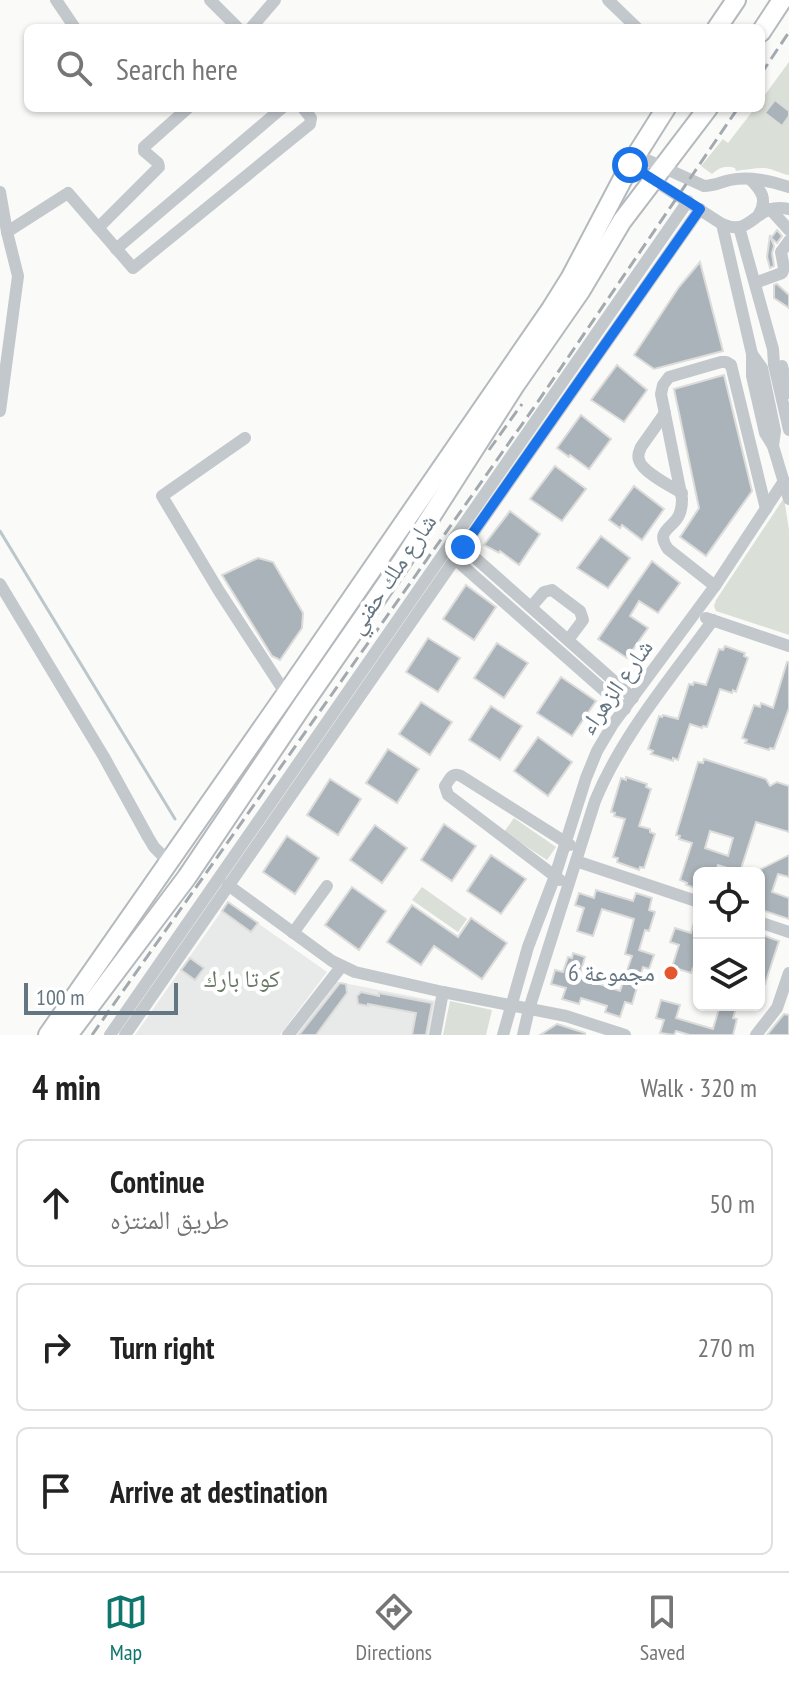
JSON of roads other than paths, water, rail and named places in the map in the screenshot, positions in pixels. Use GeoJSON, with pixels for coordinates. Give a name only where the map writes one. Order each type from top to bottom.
{"type":"FeatureCollection","features":[{"type":"Feature","properties":{"kind":"highway"},"geometry":{"type":"LineString","coordinates":[[720,24],[736,0]]}},
{"type":"Feature","properties":{"kind":"highway"},"geometry":{"type":"LineString","coordinates":[[765,26],[782,0]]}},
{"type":"Feature","properties":{"kind":"highway","name":"شارع ملك حفني"},"geometry":{"type":"LineString","coordinates":[[68,1035],[187,877],[403,560],[564,288],[633,160],[663,112]]}},
{"type":"Feature","properties":{"kind":"highway","name":"شارع ملك حفني"},"geometry":{"type":"LineString","coordinates":[[48,1035],[509,381],[581,290],[622,221],[705,112]]}},
{"type":"Feature","properties":{"kind":"street"},"geometry":{"type":"LineString","coordinates":[[56,0],[72,24]]}},
{"type":"Feature","properties":{"kind":"street"},"geometry":{"type":"LineString","coordinates":[[210,0],[234,24]]}},
{"type":"Feature","properties":{"kind":"street"},"geometry":{"type":"LineString","coordinates":[[254,24],[275,0]]}},
{"type":"Feature","properties":{"kind":"street"},"geometry":{"type":"LineString","coordinates":[[608,0],[633,24]]}},
{"type":"Feature","properties":{"kind":"street"},"geometry":{"type":"LineString","coordinates":[[98,228],[159,167],[144,147],[183,112]]}},
{"type":"Feature","properties":{"kind":"street"},"geometry":{"type":"LineString","coordinates":[[116,249],[277,112]]}},
{"type":"Feature","properties":{"kind":"street"},"geometry":{"type":"LineString","coordinates":[[7,232],[68,193],[134,268],[310,124],[306,112]]}},
{"type":"Feature","properties":{"kind":"street"},"geometry":{"type":"LineString","coordinates":[[633,160],[730,227],[739,227],[764,212],[789,209]]}},
{"type":"Feature","properties":{"kind":"street"},"geometry":{"type":"LineString","coordinates":[[657,174],[704,186],[750,179],[789,187]]}},
{"type":"Feature","properties":{"kind":"street"},"geometry":{"type":"LineString","coordinates":[[750,179],[759,188],[764,212],[789,230]]}},
{"type":"Feature","properties":{"kind":"street"},"geometry":{"type":"LineString","coordinates":[[0,192],[18,276],[0,411]]}},
{"type":"Feature","properties":{"kind":"street"},"geometry":{"type":"LineString","coordinates":[[125,1035],[455,559],[694,205]]}},
{"type":"Feature","properties":{"kind":"street"},"geometry":{"type":"LineString","coordinates":[[110,1035],[694,205]]}},
{"type":"Feature","properties":{"kind":"street"},"geometry":{"type":"LineString","coordinates":[[722,224],[752,354],[762,368],[775,431],[773,446],[789,499]]}},
{"type":"Feature","properties":{"kind":"street"},"geometry":{"type":"LineString","coordinates":[[739,227],[773,349],[789,393]]}},
{"type":"Feature","properties":{"kind":"street"},"geometry":{"type":"LineString","coordinates":[[755,283],[782,273],[781,252],[789,241]]}},
{"type":"Feature","properties":{"kind":"street"},"geometry":{"type":"LineString","coordinates":[[773,349],[789,430]]}},
{"type":"Feature","properties":{"kind":"street"},"geometry":{"type":"LineString","coordinates":[[715,586],[664,544],[665,532],[681,510],[682,493],[661,394],[669,377],[721,362],[731,365],[766,509]]}},
{"type":"Feature","properties":{"kind":"street"},"geometry":{"type":"LineString","coordinates":[[665,413],[641,447],[639,460],[647,471],[682,493]]}},
{"type":"Feature","properties":{"kind":"street"},"geometry":{"type":"LineString","coordinates":[[245,438],[162,496],[286,694]]}},
{"type":"Feature","properties":{"kind":"street"},"geometry":{"type":"LineString","coordinates":[[773,446],[789,442]]}},
{"type":"Feature","properties":{"kind":"street","name":"شارع الزهراء"},"geometry":{"type":"LineString","coordinates":[[503,1035],[528,947],[555,876],[590,766],[605,737],[715,586],[784,481]]}},
{"type":"Feature","properties":{"kind":"street"},"geometry":{"type":"LineString","coordinates":[[463,547],[568,640],[629,704]]}},
{"type":"Feature","properties":{"kind":"street"},"geometry":{"type":"LineString","coordinates":[[455,559],[629,704]]}},
{"type":"Feature","properties":{"kind":"street"},"geometry":{"type":"LineString","coordinates":[[0,584],[154,847],[168,861]]}},
{"type":"Feature","properties":{"kind":"street"},"geometry":{"type":"LineString","coordinates":[[531,607],[544,592],[552,590],[580,611],[583,620],[568,640]]}},
{"type":"Feature","properties":{"kind":"street"},"geometry":{"type":"LineString","coordinates":[[695,614],[789,646]]}},
{"type":"Feature","properties":{"kind":"street","name":"شارع الزهراء"},"geometry":{"type":"LineString","coordinates":[[523,1035],[595,801],[613,760],[713,620]]}},
{"type":"Feature","properties":{"kind":"street"},"geometry":{"type":"LineString","coordinates":[[568,887],[448,795],[445,786],[452,775],[461,776],[565,842],[578,856],[693,900]]}},
{"type":"Feature","properties":{"kind":"street"},"geometry":{"type":"LineString","coordinates":[[228,885],[341,967],[369,976],[566,1016],[625,1035]]}},
{"type":"Feature","properties":{"kind":"street"},"geometry":{"type":"LineString","coordinates":[[293,933],[327,886]]}},
{"type":"Feature","properties":{"kind":"street"},"geometry":{"type":"LineString","coordinates":[[765,924],[789,932]]}},
{"type":"Feature","properties":{"kind":"street"},"geometry":{"type":"LineString","coordinates":[[288,1035],[341,967]]}},
{"type":"Feature","properties":{"kind":"street"},"geometry":{"type":"LineString","coordinates":[[756,1035],[777,1008],[789,973]]}},
{"type":"Feature","properties":{"kind":"street"},"geometry":{"type":"LineString","coordinates":[[435,1035],[443,992]]}},
{"type":"Feature","properties":{"kind":"waterway"},"geometry":{"type":"LineString","coordinates":[[0,531],[175,819]]}},
{"type":"Feature","properties":{"kind":"railway"},"geometry":{"type":"LineString","coordinates":[[765,68],[789,32]]}},
{"type":"Feature","properties":{"kind":"railway"},"geometry":{"type":"LineString","coordinates":[[92,1035],[537,403],[735,112]]}},
{"type":"Feature","properties":{"kind":"railway"},"geometry":{"type":"LineString","coordinates":[[489,450],[522,404]]}},
{"type":"Feature","properties":{"kind":"place","name":"مجموعة 6"},"geometry":{"type":"Point","coordinates":[671,973]}},
{"type":"Feature","properties":{"kind":"park label","name":"كوتا بارك"},"geometry":{"type":"Point","coordinates":[242,979]}}]}
